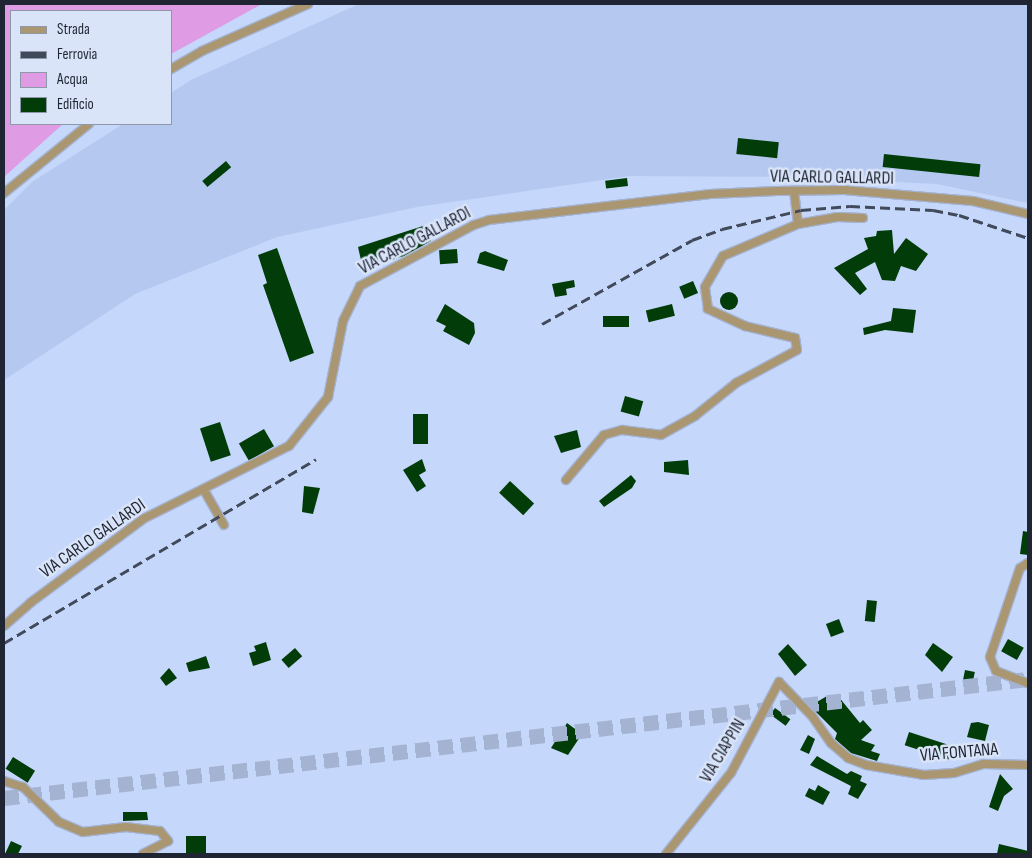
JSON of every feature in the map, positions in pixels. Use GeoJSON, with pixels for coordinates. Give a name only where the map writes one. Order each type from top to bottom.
{"type":"FeatureCollection","features":[{"type":"Feature","properties":{"kind":"street"},"geometry":{"type":"LineString","coordinates":[[172,68],[202,50],[308,4]]}},
{"type":"Feature","properties":{"kind":"street"},"geometry":{"type":"LineString","coordinates":[[4,193],[88,125]]}},
{"type":"Feature","properties":{"kind":"street","name":"VIA CARLO GALLARDI"},"geometry":{"type":"LineString","coordinates":[[4,626],[30,602],[144,519],[279,454],[309,426],[328,398],[343,322],[360,286],[391,266],[434,249],[458,231],[490,220],[710,194],[794,191],[844,190],[972,201],[1028,214]]}},
{"type":"Feature","properties":{"kind":"street"},"geometry":{"type":"LineString","coordinates":[[794,191],[798,224]]}},
{"type":"Feature","properties":{"kind":"street"},"geometry":{"type":"LineString","coordinates":[[566,480],[604,435],[622,430],[661,435],[690,420],[736,383],[797,350],[795,338],[745,326],[710,311],[704,293],[709,276],[723,256],[798,224],[837,217],[863,218]]}},
{"type":"Feature","properties":{"kind":"street"},"geometry":{"type":"LineString","coordinates":[[204,490],[224,525]]}},
{"type":"Feature","properties":{"kind":"street"},"geometry":{"type":"LineString","coordinates":[[1028,562],[1020,568],[990,657],[996,671],[1028,684]]}},
{"type":"Feature","properties":{"kind":"street","name":"VIA FONTANA"},"geometry":{"type":"LineString","coordinates":[[779,682],[812,716],[831,743],[848,758],[866,765],[924,775],[954,773],[984,764],[1028,765]]}},
{"type":"Feature","properties":{"kind":"street","name":"VIA CIAPPIN"},"geometry":{"type":"LineString","coordinates":[[666,854],[731,773],[779,682]]}},
{"type":"Feature","properties":{"kind":"street"},"geometry":{"type":"LineString","coordinates":[[4,781],[23,787],[59,822],[83,832],[126,827],[160,831],[168,841],[143,854]]}},
{"type":"Feature","properties":{"kind":"shaded area"},"geometry":{"type":"Polygon","coordinates":[[[359,4],[1028,4],[1028,203],[937,184],[793,177],[629,176],[417,207],[277,237],[135,294],[4,380],[4,210],[32,182],[121,125],[172,125],[172,92],[191,80],[359,4]]]}},
{"type":"Feature","properties":{"kind":"water"},"geometry":{"type":"Polygon","coordinates":[[[4,4],[262,4],[172,53],[172,10],[10,10],[10,125],[62,125],[4,177],[4,4]]]}},
{"type":"Feature","properties":{"kind":"building"},"geometry":{"type":"Polygon","coordinates":[[[738,138],[779,142],[777,158],[736,154],[738,138]]]}},
{"type":"Feature","properties":{"kind":"building"},"geometry":{"type":"Polygon","coordinates":[[[884,154],[980,164],[979,177],[883,167],[884,154]]]}},
{"type":"Feature","properties":{"kind":"building"},"geometry":{"type":"Polygon","coordinates":[[[226,161],[231,167],[207,187],[202,181],[226,161]]]}},
{"type":"Feature","properties":{"kind":"building"},"geometry":{"type":"Polygon","coordinates":[[[627,178],[628,186],[606,189],[605,181],[627,178]]]}},
{"type":"Feature","properties":{"kind":"building"},"geometry":{"type":"Polygon","coordinates":[[[426,225],[431,241],[404,256],[363,269],[358,247],[426,225]]]}},
{"type":"Feature","properties":{"kind":"building"},"geometry":{"type":"Polygon","coordinates":[[[892,230],[894,254],[906,238],[928,254],[916,271],[901,266],[895,281],[882,280],[875,262],[855,273],[867,289],[860,295],[834,268],[868,249],[864,238],[876,236],[877,231],[892,230]]]}},
{"type":"Feature","properties":{"kind":"building"},"geometry":{"type":"Polygon","coordinates":[[[277,248],[314,353],[290,362],[263,285],[267,283],[258,255],[277,248]]]}},
{"type":"Feature","properties":{"kind":"building"},"geometry":{"type":"Polygon","coordinates":[[[457,249],[458,263],[440,264],[439,250],[457,249]]]}},
{"type":"Feature","properties":{"kind":"building"},"geometry":{"type":"Polygon","coordinates":[[[485,251],[508,260],[504,271],[477,263],[480,253],[485,251]]]}},
{"type":"Feature","properties":{"kind":"building"},"geometry":{"type":"Polygon","coordinates":[[[574,280],[575,287],[566,289],[567,295],[555,297],[552,284],[574,280]]]}},
{"type":"Feature","properties":{"kind":"building"},"geometry":{"type":"Polygon","coordinates":[[[693,281],[698,293],[684,299],[679,287],[693,281]]]}},
{"type":"Feature","properties":{"kind":"building"},"geometry":{"type":"Polygon","coordinates":[[[725,292],[733,292],[738,297],[736,308],[725,310],[720,305],[720,297],[725,292]]]}},
{"type":"Feature","properties":{"kind":"building"},"geometry":{"type":"Polygon","coordinates":[[[445,304],[474,323],[475,333],[469,345],[443,331],[446,326],[436,321],[445,304]]]}},
{"type":"Feature","properties":{"kind":"building"},"geometry":{"type":"Polygon","coordinates":[[[672,304],[675,316],[649,322],[646,311],[672,304]]]}},
{"type":"Feature","properties":{"kind":"building"},"geometry":{"type":"Polygon","coordinates":[[[893,308],[916,310],[913,333],[885,330],[864,335],[863,328],[891,321],[893,308]]]}},
{"type":"Feature","properties":{"kind":"building"},"geometry":{"type":"Polygon","coordinates":[[[603,316],[629,316],[629,327],[603,327],[603,316]]]}},
{"type":"Feature","properties":{"kind":"building"},"geometry":{"type":"Polygon","coordinates":[[[625,396],[643,401],[639,417],[621,411],[625,396]]]}},
{"type":"Feature","properties":{"kind":"building"},"geometry":{"type":"Polygon","coordinates":[[[413,414],[428,414],[428,444],[413,444],[413,414]]]}},
{"type":"Feature","properties":{"kind":"building"},"geometry":{"type":"Polygon","coordinates":[[[220,422],[231,455],[211,462],[200,428],[220,422]]]}},
{"type":"Feature","properties":{"kind":"building"},"geometry":{"type":"Polygon","coordinates":[[[264,429],[274,446],[249,461],[239,444],[264,429]]]}},
{"type":"Feature","properties":{"kind":"building"},"geometry":{"type":"Polygon","coordinates":[[[577,430],[581,447],[561,453],[554,436],[577,430]]]}},
{"type":"Feature","properties":{"kind":"building"},"geometry":{"type":"Polygon","coordinates":[[[422,459],[426,471],[419,475],[426,486],[417,492],[403,470],[422,459]]]}},
{"type":"Feature","properties":{"kind":"building"},"geometry":{"type":"Polygon","coordinates":[[[688,460],[689,475],[664,472],[664,462],[688,460]]]}},
{"type":"Feature","properties":{"kind":"building"},"geometry":{"type":"Polygon","coordinates":[[[631,475],[636,481],[632,488],[604,507],[599,501],[631,475]]]}},
{"type":"Feature","properties":{"kind":"building"},"geometry":{"type":"Polygon","coordinates":[[[510,481],[534,504],[523,515],[499,493],[510,481]]]}},
{"type":"Feature","properties":{"kind":"building"},"geometry":{"type":"Polygon","coordinates":[[[304,486],[320,488],[313,514],[302,512],[304,486]]]}},
{"type":"Feature","properties":{"kind":"building"},"geometry":{"type":"Polygon","coordinates":[[[1023,531],[1028,532],[1028,555],[1020,554],[1023,531]]]}},
{"type":"Feature","properties":{"kind":"building"},"geometry":{"type":"Polygon","coordinates":[[[867,600],[877,601],[875,622],[865,621],[867,600]]]}},
{"type":"Feature","properties":{"kind":"building"},"geometry":{"type":"Polygon","coordinates":[[[839,619],[844,632],[831,637],[826,624],[839,619]]]}},
{"type":"Feature","properties":{"kind":"building"},"geometry":{"type":"Polygon","coordinates":[[[1008,639],[1024,648],[1017,660],[1001,651],[1008,639]]]}},
{"type":"Feature","properties":{"kind":"building"},"geometry":{"type":"Polygon","coordinates":[[[266,642],[271,660],[253,666],[249,653],[256,651],[254,646],[266,642]]]}},
{"type":"Feature","properties":{"kind":"building"},"geometry":{"type":"Polygon","coordinates":[[[933,643],[953,657],[942,672],[925,655],[933,643]]]}},
{"type":"Feature","properties":{"kind":"building"},"geometry":{"type":"Polygon","coordinates":[[[788,644],[807,665],[795,676],[778,654],[788,644]]]}},
{"type":"Feature","properties":{"kind":"building"},"geometry":{"type":"Polygon","coordinates":[[[295,648],[302,656],[289,668],[281,660],[295,648]]]}},
{"type":"Feature","properties":{"kind":"building"},"geometry":{"type":"Polygon","coordinates":[[[206,656],[210,668],[189,672],[186,663],[206,656]]]}},
{"type":"Feature","properties":{"kind":"building"},"geometry":{"type":"Polygon","coordinates":[[[169,668],[177,678],[166,686],[160,678],[169,668]]]}},
{"type":"Feature","properties":{"kind":"building"},"geometry":{"type":"Polygon","coordinates":[[[965,670],[975,672],[973,684],[963,682],[965,670]]]}},
{"type":"Feature","properties":{"kind":"building"},"geometry":{"type":"Polygon","coordinates":[[[827,696],[832,702],[838,696],[860,723],[863,720],[872,730],[861,740],[875,745],[871,751],[880,754],[877,761],[851,753],[835,739],[837,733],[810,706],[827,696]]]}},
{"type":"Feature","properties":{"kind":"building"},"geometry":{"type":"Polygon","coordinates":[[[775,708],[790,719],[786,726],[770,714],[775,708]]]}},
{"type":"Feature","properties":{"kind":"building"},"geometry":{"type":"Polygon","coordinates":[[[978,722],[989,725],[985,741],[967,737],[971,723],[978,722]]]}},
{"type":"Feature","properties":{"kind":"building"},"geometry":{"type":"Polygon","coordinates":[[[567,723],[582,734],[568,755],[551,748],[567,723]]]}},
{"type":"Feature","properties":{"kind":"building"},"geometry":{"type":"Polygon","coordinates":[[[909,732],[953,746],[948,760],[905,745],[909,732]]]}},
{"type":"Feature","properties":{"kind":"building"},"geometry":{"type":"Polygon","coordinates":[[[808,735],[815,739],[809,754],[800,750],[808,735]]]}},
{"type":"Feature","properties":{"kind":"building"},"geometry":{"type":"Polygon","coordinates":[[[817,756],[847,774],[851,771],[862,776],[860,781],[867,784],[858,799],[848,794],[851,786],[810,765],[817,756]]]}},
{"type":"Feature","properties":{"kind":"building"},"geometry":{"type":"Polygon","coordinates":[[[13,757],[35,771],[28,783],[6,769],[13,757]]]}},
{"type":"Feature","properties":{"kind":"building"},"geometry":{"type":"Polygon","coordinates":[[[1000,774],[1013,789],[1004,796],[998,811],[989,807],[1000,774]]]}},
{"type":"Feature","properties":{"kind":"building"},"geometry":{"type":"Polygon","coordinates":[[[818,785],[830,792],[823,805],[805,796],[809,788],[815,791],[818,785]]]}},
{"type":"Feature","properties":{"kind":"building"},"geometry":{"type":"Polygon","coordinates":[[[123,812],[147,812],[148,820],[123,821],[123,812]]]}},
{"type":"Feature","properties":{"kind":"building"},"geometry":{"type":"Polygon","coordinates":[[[186,836],[206,836],[206,854],[186,854],[186,836]]]}},
{"type":"Feature","properties":{"kind":"building"},"geometry":{"type":"Polygon","coordinates":[[[11,841],[22,846],[18,854],[5,854],[11,841]]]}},
{"type":"Feature","properties":{"kind":"building"},"geometry":{"type":"Polygon","coordinates":[[[999,844],[1028,851],[1028,854],[997,854],[999,844]]]}},
{"type":"Feature","properties":{"kind":"tunnel"},"geometry":{"type":"LineString","coordinates":[[4,798],[1028,679]]}},
{"type":"Feature","properties":{"kind":"railway"},"geometry":{"type":"LineString","coordinates":[[542,324],[692,240],[722,229],[801,210],[850,206],[933,210],[959,215],[1028,238]]}},
{"type":"Feature","properties":{"kind":"railway"},"geometry":{"type":"LineString","coordinates":[[4,643],[316,459]]}}]}
